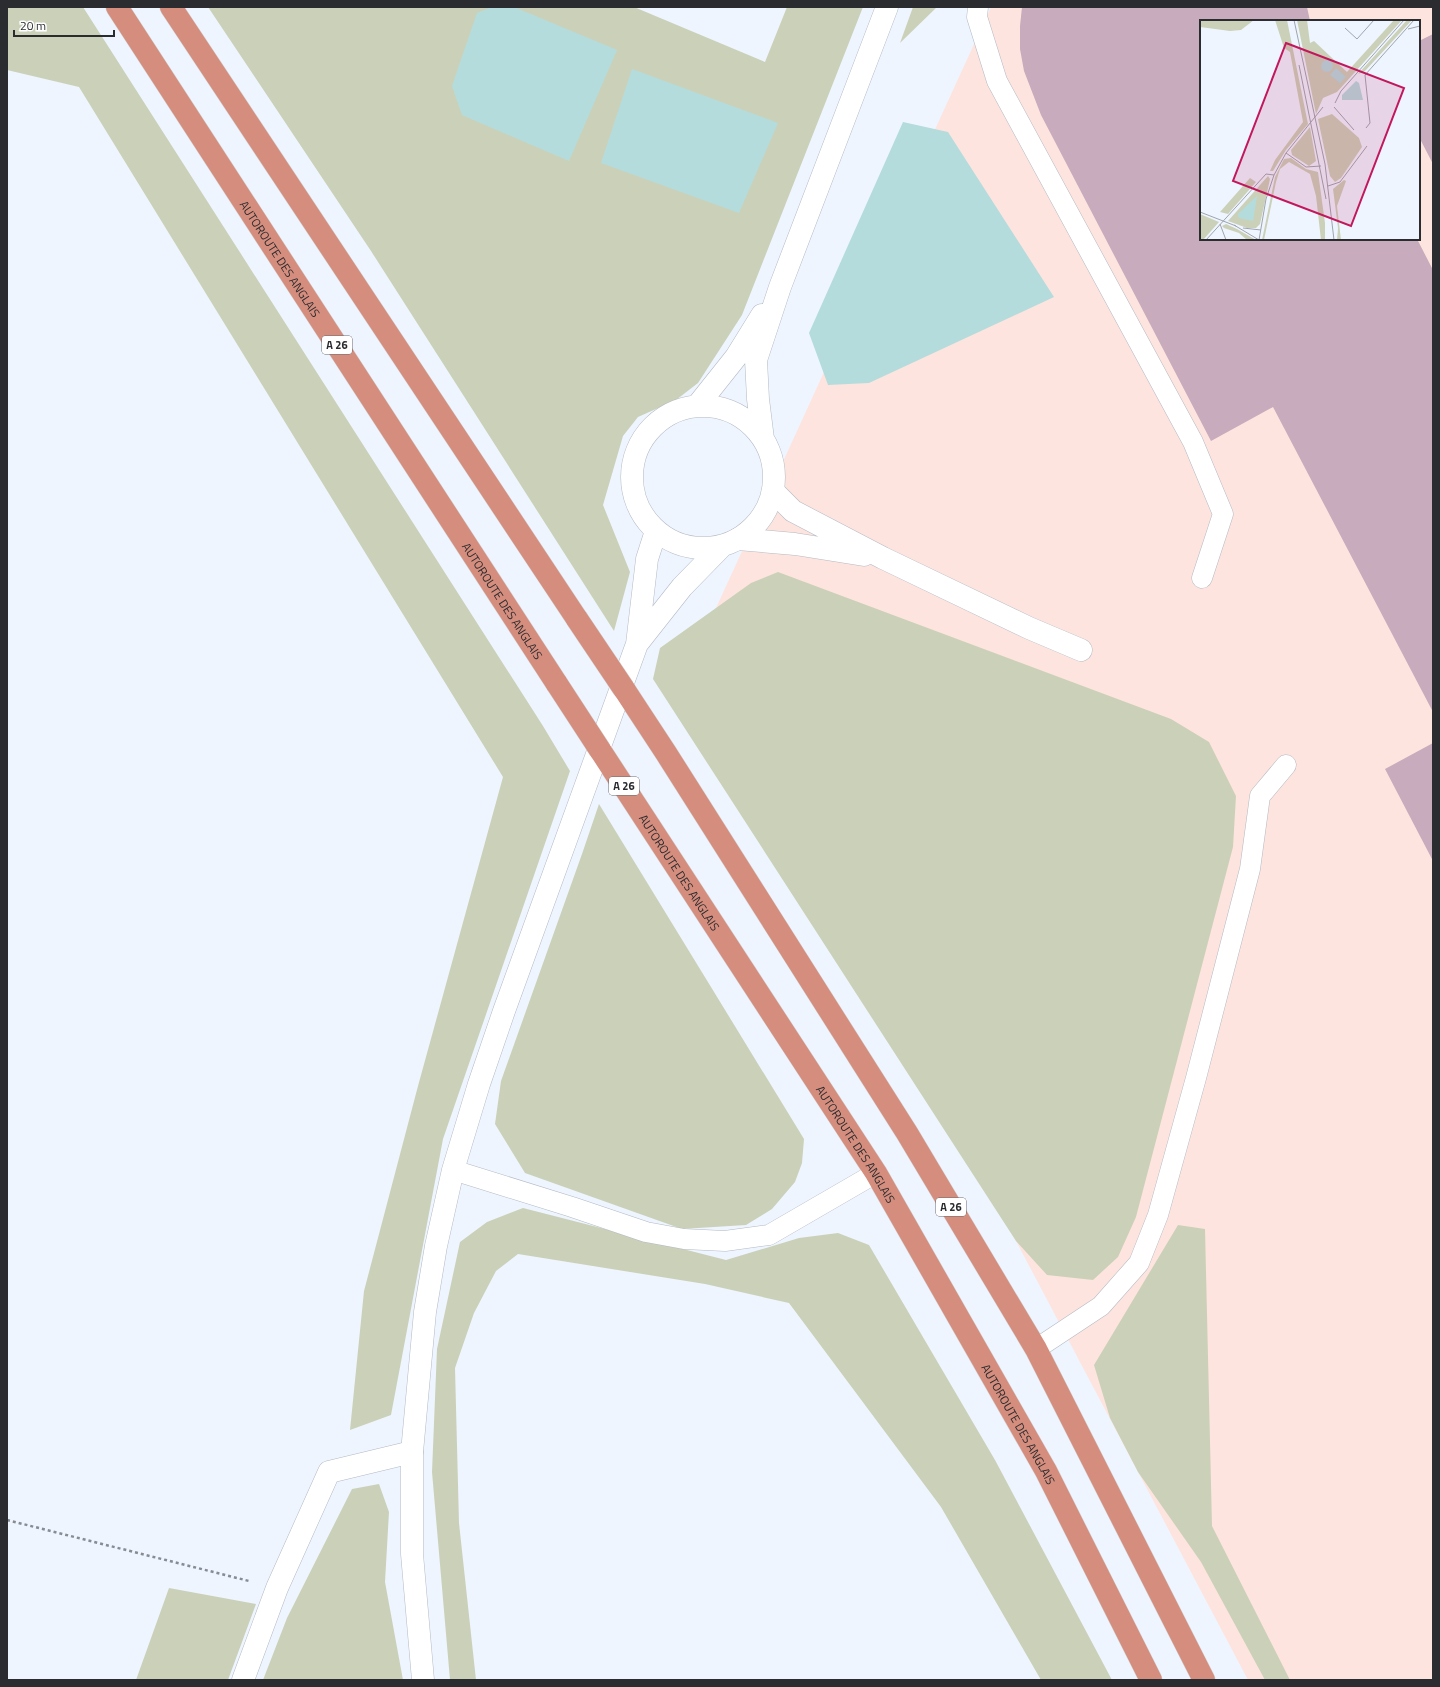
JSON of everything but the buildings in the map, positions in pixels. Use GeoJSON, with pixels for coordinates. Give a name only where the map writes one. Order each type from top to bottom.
{"type":"FeatureCollection","features":[{"type":"Feature","properties":{"kind":"highway","name":"AUTOROUTE DES ANGLAIS"},"geometry":{"type":"LineString","coordinates":[[117,7],[876,1173],[1046,1471],[1151,1680]]}},
{"type":"Feature","properties":{"kind":"highway","name":"A 26"},"geometry":{"type":"LineString","coordinates":[[171,7],[666,753],[907,1133],[1036,1349],[1204,1680]]}},
{"type":"Feature","properties":{"kind":"street"},"geometry":{"type":"LineString","coordinates":[[637,644],[682,587],[730,543],[754,527],[766,510],[773,491],[773,467],[770,455],[763,439],[758,399],[756,360],[780,287],[888,7]]}},
{"type":"Feature","properties":{"kind":"street"},"geometry":{"type":"LineString","coordinates":[[698,406],[736,358],[780,287]]}},
{"type":"Feature","properties":{"kind":"street"},"geometry":{"type":"LineString","coordinates":[[763,439],[751,425],[735,413],[717,407],[698,406],[674,412],[654,425],[640,444],[632,467],[633,491],[641,513],[656,531],[676,543],[699,548],[730,543],[795,544],[883,558]]}},
{"type":"Feature","properties":{"kind":"street"},"geometry":{"type":"LineString","coordinates":[[773,491],[793,511],[883,558],[1029,628],[1080,650]]}},
{"type":"Feature","properties":{"kind":"street"},"geometry":{"type":"LineString","coordinates":[[423,1680],[412,1554],[412,1452],[425,1312],[436,1246],[453,1170],[479,1084],[504,1010],[637,644],[647,558],[656,531]]}},
{"type":"Feature","properties":{"kind":"street"},"geometry":{"type":"LineString","coordinates":[[243,1680],[277,1588],[329,1472],[412,1452]]}},
{"type":"Feature","properties":{"kind":"lane"},"geometry":{"type":"LineString","coordinates":[[978,7],[977,17],[997,81],[1193,442],[1223,514],[1202,578]]}},
{"type":"Feature","properties":{"kind":"lane"},"geometry":{"type":"LineString","coordinates":[[1036,1349],[1101,1306],[1139,1263],[1158,1215],[1210,1024],[1250,869],[1260,796],[1286,765]]}},
{"type":"Feature","properties":{"kind":"lane"},"geometry":{"type":"LineString","coordinates":[[453,1170],[572,1206],[646,1232],[684,1239],[725,1241],[769,1235],[876,1173]]}},
{"type":"Feature","properties":{"kind":"path"},"geometry":{"type":"LineString","coordinates":[[7,1520],[277,1588]]}},
{"type":"Feature","properties":{"kind":"shaded area"},"geometry":{"type":"Polygon","coordinates":[[[7,7],[83,7],[543,726],[570,771],[443,1139],[391,1415],[350,1430],[364,1291],[418,1086],[503,777],[79,87],[7,70],[7,7]]]}},
{"type":"Feature","properties":{"kind":"shaded area"},"geometry":{"type":"Polygon","coordinates":[[[208,7],[634,7],[765,62],[787,7],[863,7],[742,315],[698,383],[676,400],[638,417],[623,436],[603,505],[630,572],[614,631],[371,251],[208,7]]]}},
{"type":"Feature","properties":{"kind":"shaded area"},"geometry":{"type":"Polygon","coordinates":[[[492,7],[514,7],[617,50],[569,161],[462,115],[452,86],[477,13],[492,7]]]}},
{"type":"Feature","properties":{"kind":"shaded area"},"geometry":{"type":"Polygon","coordinates":[[[913,7],[937,7],[900,43],[913,7]]]}},
{"type":"Feature","properties":{"kind":"shaded area"},"geometry":{"type":"Polygon","coordinates":[[[991,7],[1433,7],[1433,1680],[1248,1680],[700,643],[991,7]]]}},
{"type":"Feature","properties":{"kind":"shaded area"},"geometry":{"type":"Polygon","coordinates":[[[632,69],[778,123],[739,213],[601,163],[632,69]]]}},
{"type":"Feature","properties":{"kind":"shaded area"},"geometry":{"type":"Polygon","coordinates":[[[903,122],[948,132],[1054,297],[869,383],[828,385],[809,333],[903,122]]]}},
{"type":"Feature","properties":{"kind":"shaded area"},"geometry":{"type":"Polygon","coordinates":[[[778,572],[1171,719],[1209,742],[1236,796],[1233,847],[1136,1217],[1118,1257],[1093,1280],[1047,1275],[1016,1241],[653,679],[660,648],[751,583],[778,572]]]}},
{"type":"Feature","properties":{"kind":"shaded area"},"geometry":{"type":"Polygon","coordinates":[[[599,804],[804,1139],[802,1163],[795,1182],[772,1209],[746,1225],[682,1229],[525,1173],[495,1124],[501,1081],[599,804]]]}},
{"type":"Feature","properties":{"kind":"shaded area"},"geometry":{"type":"Polygon","coordinates":[[[523,1208],[726,1260],[799,1238],[838,1233],[869,1245],[995,1460],[1112,1680],[1041,1680],[941,1507],[789,1303],[705,1284],[518,1254],[496,1271],[474,1313],[455,1368],[459,1523],[476,1680],[450,1680],[432,1472],[437,1349],[460,1242],[487,1222],[523,1208]]]}},
{"type":"Feature","properties":{"kind":"shaded area"},"geometry":{"type":"Polygon","coordinates":[[[1178,1225],[1205,1229],[1212,1526],[1290,1680],[1265,1680],[1201,1562],[1138,1472],[1110,1418],[1094,1365],[1178,1225]]]}},
{"type":"Feature","properties":{"kind":"shaded area"},"geometry":{"type":"Polygon","coordinates":[[[379,1484],[389,1512],[385,1582],[403,1680],[263,1680],[287,1618],[352,1489],[379,1484]]]}},
{"type":"Feature","properties":{"kind":"shaded area"},"geometry":{"type":"Polygon","coordinates":[[[169,1588],[256,1604],[228,1680],[136,1680],[169,1588]]]}}]}
